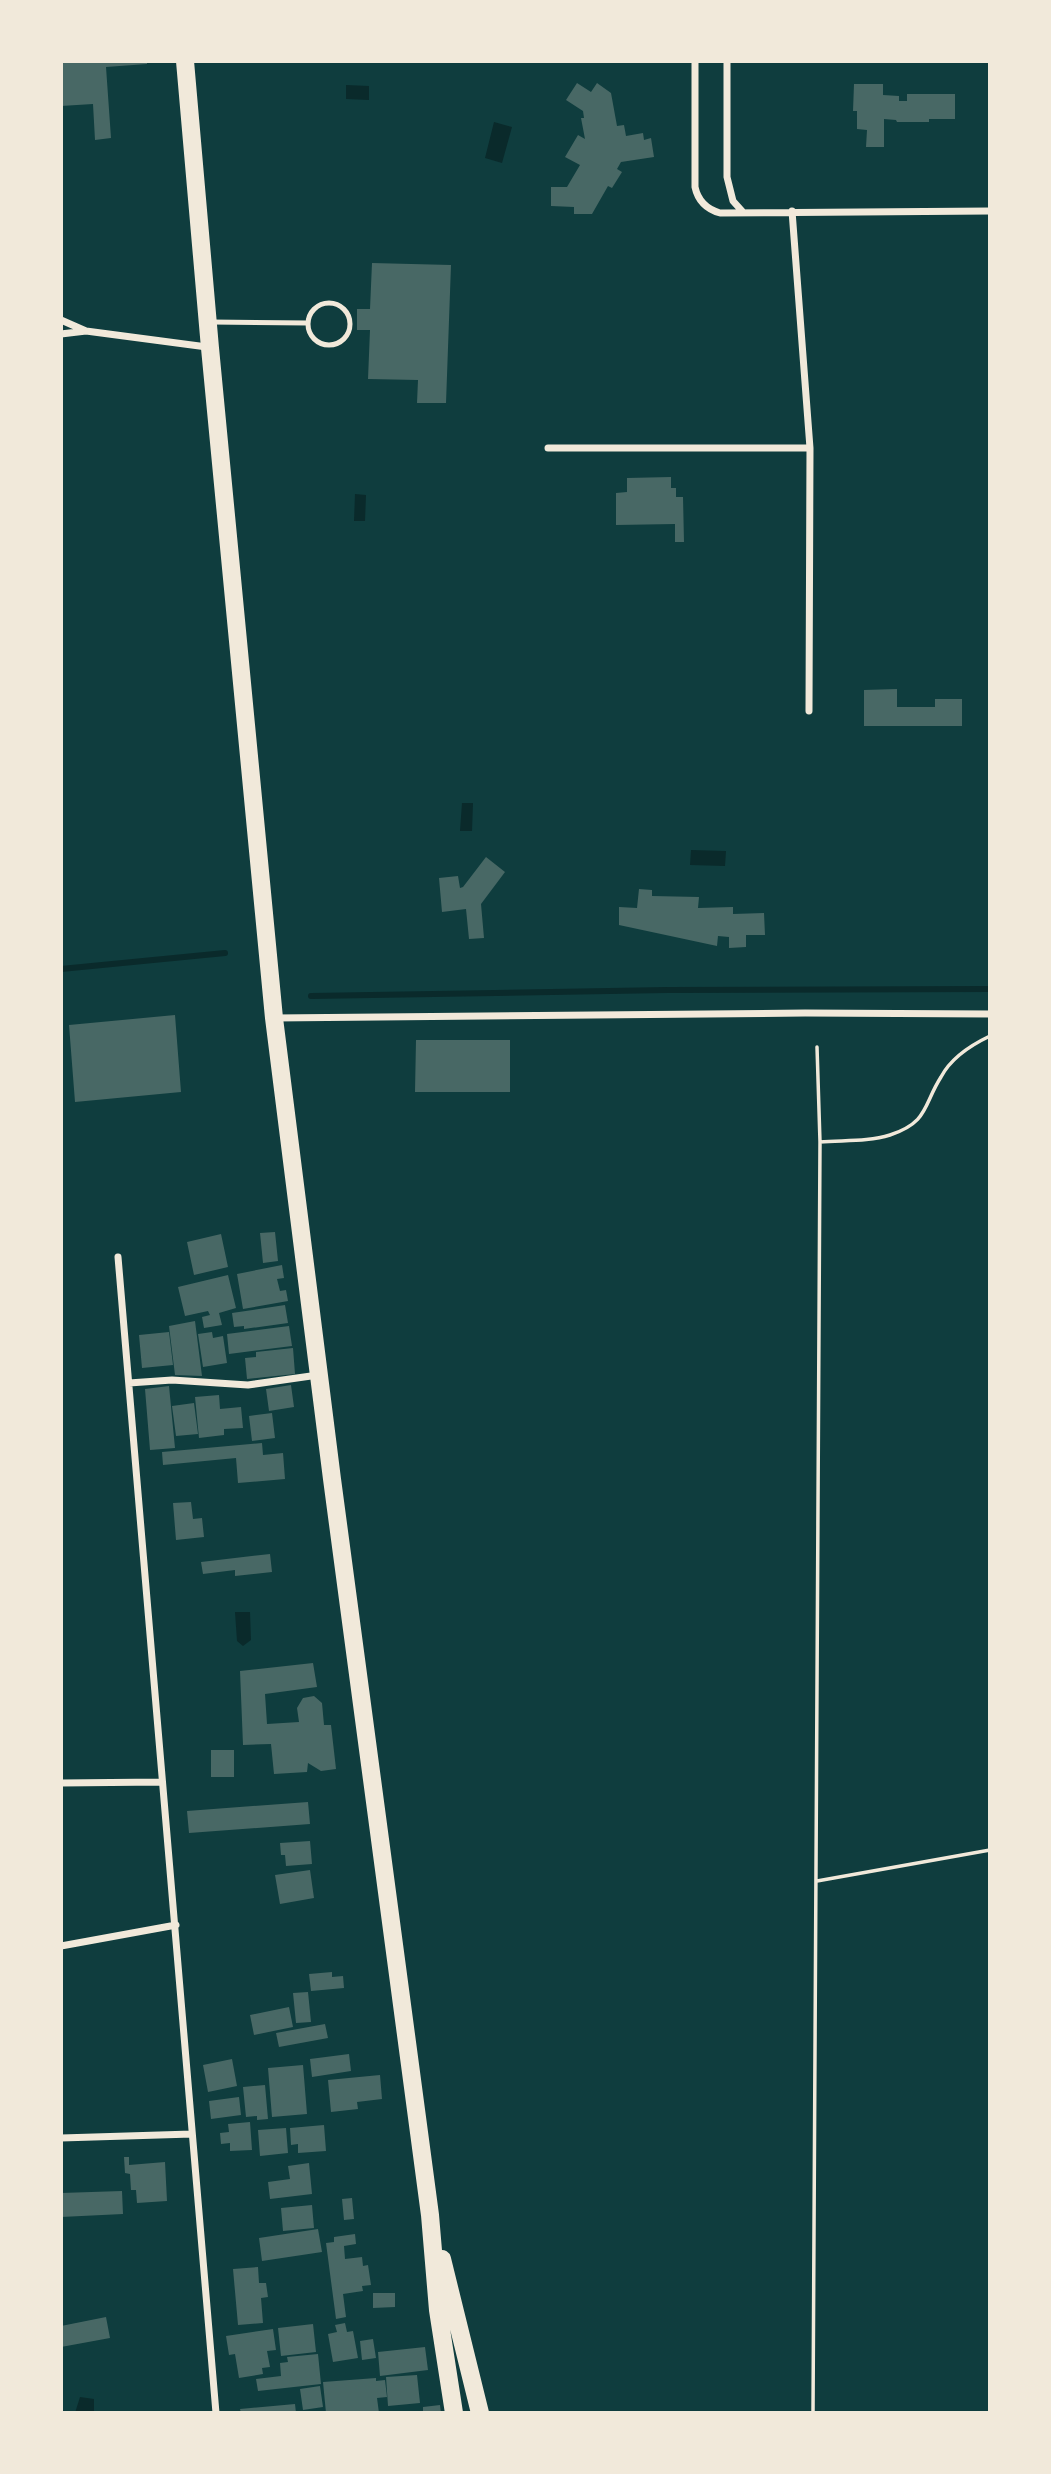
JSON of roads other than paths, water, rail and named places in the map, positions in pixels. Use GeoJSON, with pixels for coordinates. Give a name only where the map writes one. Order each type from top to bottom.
{"type":"FeatureCollection","features":[{"type":"Feature","properties":{"kind":"main road"},"geometry":{"type":"LineString","coordinates":[[185,61],[207,322],[274,1018],[318,1375],[430,2215],[438,2310],[454,2413]]}},
{"type":"Feature","properties":{"kind":"main road"},"geometry":{"type":"LineString","coordinates":[[430,2215],[480,2413]]}},
{"type":"Feature","properties":{"kind":"street"},"geometry":{"type":"LineString","coordinates":[[695,61],[696,194],[712,211],[990,211]]}},
{"type":"Feature","properties":{"kind":"street"},"geometry":{"type":"LineString","coordinates":[[727,61],[727,177],[733,201],[743,211]]}},
{"type":"Feature","properties":{"kind":"street"},"geometry":{"type":"LineString","coordinates":[[792,211],[810,448],[809,711]]}},
{"type":"Feature","properties":{"kind":"street"},"geometry":{"type":"LineString","coordinates":[[61,320],[86,331]]}},
{"type":"Feature","properties":{"kind":"street"},"geometry":{"type":"LineString","coordinates":[[61,334],[86,331],[210,348]]}},
{"type":"Feature","properties":{"kind":"street"},"geometry":{"type":"LineString","coordinates":[[548,448],[810,448]]}},
{"type":"Feature","properties":{"kind":"street"},"geometry":{"type":"LineString","coordinates":[[274,1018],[990,1014]]}},
{"type":"Feature","properties":{"kind":"street"},"geometry":{"type":"LineString","coordinates":[[118,1257],[216,2413]]}},
{"type":"Feature","properties":{"kind":"street"},"geometry":{"type":"LineString","coordinates":[[129,1383],[172,1380],[248,1385],[318,1375]]}},
{"type":"Feature","properties":{"kind":"street"},"geometry":{"type":"LineString","coordinates":[[61,1783],[161,1782]]}},
{"type":"Feature","properties":{"kind":"street"},"geometry":{"type":"LineString","coordinates":[[61,1945],[176,1925]]}},
{"type":"Feature","properties":{"kind":"street"},"geometry":{"type":"LineString","coordinates":[[61,2138],[192,2134]]}},
{"type":"Feature","properties":{"kind":"lane"},"geometry":{"type":"LineString","coordinates":[[323,303],[330,303],[342,308],[349,326],[344,338],[331,345],[312,336],[308,323],[312,311],[323,303]]}},
{"type":"Feature","properties":{"kind":"lane"},"geometry":{"type":"LineString","coordinates":[[207,322],[308,323]]}},
{"type":"Feature","properties":{"kind":"water"},"geometry":{"type":"Polygon","coordinates":[[[346,85],[369,86],[369,100],[346,99],[346,85]]]}},
{"type":"Feature","properties":{"kind":"water"},"geometry":{"type":"Polygon","coordinates":[[[494,122],[512,127],[502,163],[485,158],[494,122]]]}},
{"type":"Feature","properties":{"kind":"water"},"geometry":{"type":"Polygon","coordinates":[[[355,494],[366,495],[365,521],[354,521],[355,494]]]}},
{"type":"Feature","properties":{"kind":"water"},"geometry":{"type":"Polygon","coordinates":[[[462,803],[473,803],[472,831],[460,831],[462,803]]]}},
{"type":"Feature","properties":{"kind":"water"},"geometry":{"type":"Polygon","coordinates":[[[691,850],[726,851],[725,866],[690,865],[691,850]]]}},
{"type":"Feature","properties":{"kind":"water"},"geometry":{"type":"Polygon","coordinates":[[[235,1612],[250,1612],[251,1640],[243,1646],[237,1641],[235,1612]]]}},
{"type":"Feature","properties":{"kind":"water"},"geometry":{"type":"Polygon","coordinates":[[[80,2397],[94,2399],[94,2413],[75,2413],[80,2397]]]}},
{"type":"Feature","properties":{"kind":"waterway"},"geometry":{"type":"LineString","coordinates":[[61,969],[225,953]]}},
{"type":"Feature","properties":{"kind":"waterway"},"geometry":{"type":"LineString","coordinates":[[311,996],[667,990],[990,989]]}}]}
